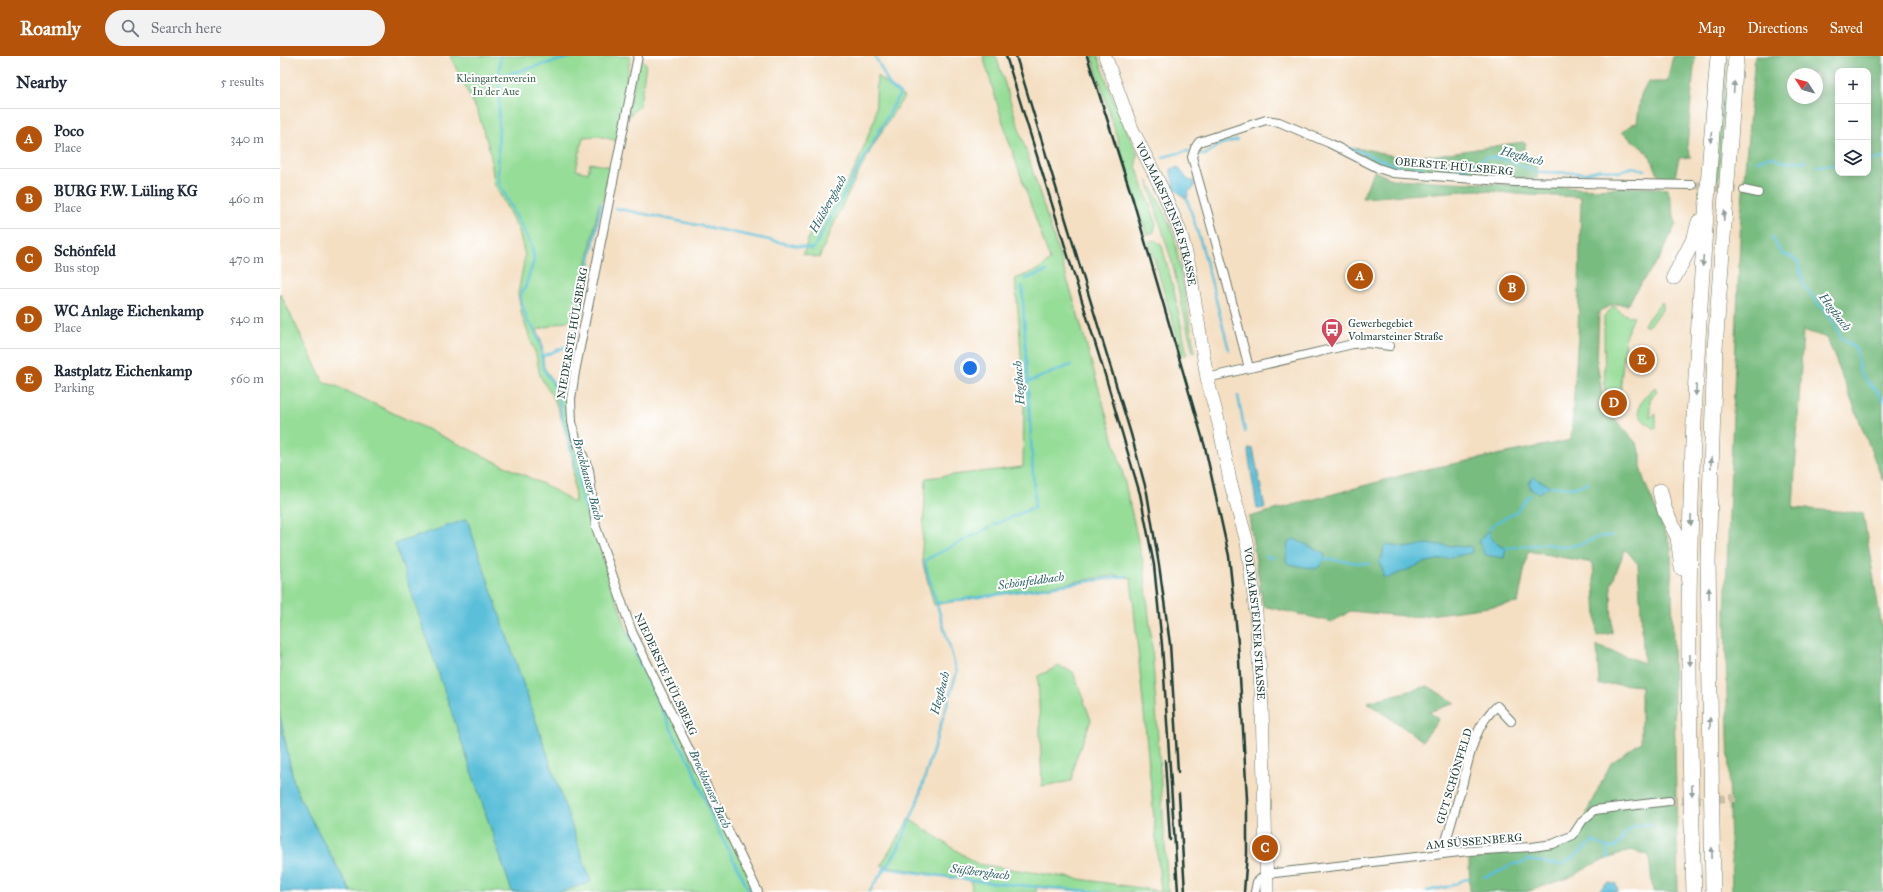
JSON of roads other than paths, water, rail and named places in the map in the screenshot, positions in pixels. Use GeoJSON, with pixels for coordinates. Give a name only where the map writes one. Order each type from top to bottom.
{"type":"FeatureCollection","features":[{"type":"Feature","properties":{"kind":"highway"},"geometry":{"type":"LineString","coordinates":[[1694,892],[1689,621],[1690,547],[1697,350],[1718,56]]}},
{"type":"Feature","properties":{"kind":"highway"},"geometry":{"type":"LineString","coordinates":[[1713,892],[1708,560],[1715,349],[1736,56]]}},
{"type":"Feature","properties":{"kind":"highway"},"geometry":{"type":"LineString","coordinates":[[1674,277],[1695,237],[1707,194]]}},
{"type":"Feature","properties":{"kind":"highway"},"geometry":{"type":"LineString","coordinates":[[1660,491],[1665,511],[1678,537],[1689,621]]}},
{"type":"Feature","properties":{"kind":"main road","name":"VOLMARSTEINER STRASSE"},"geometry":{"type":"LineString","coordinates":[[1105,56],[1132,129],[1162,189],[1180,232],[1189,265],[1207,378],[1219,424],[1230,482],[1248,542],[1256,613],[1262,708],[1267,892]]}},
{"type":"Feature","properties":{"kind":"street","name":"NIEDERSTE HÜLSBERG"},"geometry":{"type":"LineString","coordinates":[[638,56],[575,372],[571,404],[572,422],[576,439],[589,470],[596,527],[632,632],[758,892]]}},
{"type":"Feature","properties":{"kind":"street","name":"OBERSTE HÜLSBERG"},"geometry":{"type":"LineString","coordinates":[[1249,368],[1226,275],[1192,157],[1199,142],[1266,120],[1279,122],[1329,143],[1378,168],[1393,173],[1515,182],[1692,185]]}},
{"type":"Feature","properties":{"kind":"street"},"geometry":{"type":"LineString","coordinates":[[1744,190],[1758,193]]}},
{"type":"Feature","properties":{"kind":"street"},"geometry":{"type":"LineString","coordinates":[[1207,378],[1353,344],[1367,343],[1390,346]]}},
{"type":"Feature","properties":{"kind":"street","name":"GUT SCHÖNFELD"},"geometry":{"type":"LineString","coordinates":[[1442,854],[1472,748],[1481,726],[1489,713],[1497,706],[1511,721]]}},
{"type":"Feature","properties":{"kind":"street","name":"AM SÜSSENBERG"},"geometry":{"type":"LineString","coordinates":[[1266,874],[1442,854],[1553,844],[1573,835],[1583,820],[1595,810],[1669,801]]}},
{"type":"Feature","properties":{"kind":"street"},"geometry":{"type":"LineString","coordinates":[[1255,892],[1258,882],[1266,874]]}},
{"type":"Feature","properties":{"kind":"water"},"geometry":{"type":"Polygon","coordinates":[[[1178,167],[1188,180],[1194,181],[1194,188],[1189,191],[1187,199],[1179,193],[1174,186],[1171,169],[1178,167]]]}},
{"type":"Feature","properties":{"kind":"water"},"geometry":{"type":"Polygon","coordinates":[[[1249,448],[1253,449],[1265,508],[1257,509],[1248,452],[1249,448]]]}},
{"type":"Feature","properties":{"kind":"water"},"geometry":{"type":"Polygon","coordinates":[[[1533,477],[1550,486],[1539,493],[1531,490],[1529,483],[1533,477]]]}},
{"type":"Feature","properties":{"kind":"water"},"geometry":{"type":"Polygon","coordinates":[[[467,519],[591,882],[561,892],[512,892],[395,544],[467,519]]]}},
{"type":"Feature","properties":{"kind":"water"},"geometry":{"type":"Polygon","coordinates":[[[1489,529],[1494,541],[1506,548],[1504,558],[1485,555],[1479,542],[1489,529]]]}},
{"type":"Feature","properties":{"kind":"water"},"geometry":{"type":"Polygon","coordinates":[[[1294,539],[1324,553],[1325,559],[1319,567],[1315,569],[1288,564],[1286,560],[1288,543],[1294,539]]]}},
{"type":"Feature","properties":{"kind":"water"},"geometry":{"type":"Polygon","coordinates":[[[1428,544],[1464,547],[1470,546],[1472,549],[1471,553],[1423,563],[1388,578],[1383,577],[1382,566],[1378,562],[1382,558],[1384,547],[1386,545],[1405,548],[1428,544]]]}},
{"type":"Feature","properties":{"kind":"water"},"geometry":{"type":"Polygon","coordinates":[[[280,716],[294,783],[301,800],[351,892],[280,892],[280,716]]]}},
{"type":"Feature","properties":{"kind":"water"},"geometry":{"type":"Polygon","coordinates":[[[1609,883],[1616,884],[1618,892],[1598,892],[1604,885],[1609,883]]]}},
{"type":"Feature","properties":{"kind":"waterway","name":"Brockhauser Bach"},"geometry":{"type":"LineString","coordinates":[[500,56],[498,177],[500,185],[532,246],[534,260],[525,288],[521,294],[521,301],[528,322],[533,327],[541,345],[543,369],[551,380],[558,395],[563,421],[577,471],[581,495],[593,530]]}},
{"type":"Feature","properties":{"kind":"waterway"},"geometry":{"type":"LineString","coordinates":[[500,76],[575,56]]}},
{"type":"Feature","properties":{"kind":"waterway","name":"Hülsbergbach"},"geometry":{"type":"LineString","coordinates":[[615,208],[813,249],[900,94],[890,86],[875,56]]}},
{"type":"Feature","properties":{"kind":"waterway","name":"Hegtbach"},"geometry":{"type":"LineString","coordinates":[[1163,157],[1187,151],[1205,155],[1221,144],[1237,140]]}},
{"type":"Feature","properties":{"kind":"waterway","name":"Hegtbach"},"geometry":{"type":"LineString","coordinates":[[1350,148],[1399,167],[1422,168]]}},
{"type":"Feature","properties":{"kind":"waterway"},"geometry":{"type":"LineString","coordinates":[[1757,161],[1771,156],[1783,162],[1806,161]]}},
{"type":"Feature","properties":{"kind":"waterway","name":"Hegtbach"},"geometry":{"type":"LineString","coordinates":[[1442,170],[1465,169],[1487,157],[1503,159],[1539,172],[1586,173],[1601,169],[1619,172],[1632,167],[1645,170]]}},
{"type":"Feature","properties":{"kind":"waterway"},"geometry":{"type":"LineString","coordinates":[[1871,160],[1883,158]]}},
{"type":"Feature","properties":{"kind":"waterway"},"geometry":{"type":"LineString","coordinates":[[1818,166],[1835,165]]}},
{"type":"Feature","properties":{"kind":"waterway"},"geometry":{"type":"LineString","coordinates":[[1187,199],[1202,246],[1229,350]]}},
{"type":"Feature","properties":{"kind":"waterway","name":"Hülsbergbach"},"geometry":{"type":"LineString","coordinates":[[541,357],[574,342],[601,204]]}},
{"type":"Feature","properties":{"kind":"waterway","name":"Hegtbach"},"geometry":{"type":"LineString","coordinates":[[1772,237],[1782,254],[1792,257],[1798,262],[1804,286],[1834,323],[1841,337],[1856,349],[1862,375],[1883,401]]}},
{"type":"Feature","properties":{"kind":"waterway","name":"Hegtbach"},"geometry":{"type":"LineString","coordinates":[[1025,279],[1047,271]]}},
{"type":"Feature","properties":{"kind":"waterway","name":"Hegtbach"},"geometry":{"type":"LineString","coordinates":[[994,525],[1035,507],[1022,286]]}},
{"type":"Feature","properties":{"kind":"waterway"},"geometry":{"type":"LineString","coordinates":[[1028,382],[1071,365]]}},
{"type":"Feature","properties":{"kind":"waterway"},"geometry":{"type":"LineString","coordinates":[[1238,396],[1245,432]]}},
{"type":"Feature","properties":{"kind":"waterway"},"geometry":{"type":"LineString","coordinates":[[1550,486],[1572,488],[1589,483]]}},
{"type":"Feature","properties":{"kind":"waterway"},"geometry":{"type":"LineString","coordinates":[[1489,529],[1495,523],[1515,513],[1530,495]]}},
{"type":"Feature","properties":{"kind":"waterway","name":"Hegtbach"},"geometry":{"type":"LineString","coordinates":[[869,892],[898,849],[917,803],[957,672],[925,564],[927,559],[990,527]]}},
{"type":"Feature","properties":{"kind":"waterway","name":"Schönfeldbach"},"geometry":{"type":"LineString","coordinates":[[1506,548],[1546,544],[1566,547],[1581,544],[1602,536],[1612,536]]}},
{"type":"Feature","properties":{"kind":"waterway","name":"Schönfeldbach"},"geometry":{"type":"LineString","coordinates":[[1266,556],[1274,558]]}},
{"type":"Feature","properties":{"kind":"waterway","name":"Schönfeldbach"},"geometry":{"type":"LineString","coordinates":[[1325,559],[1370,564]]}},
{"type":"Feature","properties":{"kind":"waterway","name":"Schönfeldbach"},"geometry":{"type":"LineString","coordinates":[[937,603],[1127,576]]}},
{"type":"Feature","properties":{"kind":"waterway","name":"Brockhauser Bach"},"geometry":{"type":"LineString","coordinates":[[629,633],[637,657],[676,739],[691,764],[715,824],[750,892]]}},
{"type":"Feature","properties":{"kind":"waterway"},"geometry":{"type":"LineString","coordinates":[[1484,877],[1503,870],[1512,864],[1521,864],[1527,860],[1561,865],[1582,851],[1593,841],[1611,848],[1616,846],[1630,829],[1640,825],[1652,824]]}},
{"type":"Feature","properties":{"kind":"waterway"},"geometry":{"type":"LineString","coordinates":[[1606,848],[1608,858]]}},
{"type":"Feature","properties":{"kind":"waterway","name":"Süßbergbach"},"geometry":{"type":"LineString","coordinates":[[884,868],[983,882],[1099,892]]}},
{"type":"Feature","properties":{"kind":"waterway"},"geometry":{"type":"LineString","coordinates":[[1427,891],[1451,886],[1463,880],[1469,879]]}},
{"type":"Feature","properties":{"kind":"tunnel"},"geometry":{"type":"LineString","coordinates":[[1692,185],[1744,190]]}},
{"type":"Feature","properties":{"kind":"tunnel"},"geometry":{"type":"LineString","coordinates":[[1669,801],[1736,798]]}},
{"type":"Feature","properties":{"kind":"railway"},"geometry":{"type":"LineString","coordinates":[[1006,56],[1105,375],[1140,494],[1154,565],[1162,645],[1178,892]]}},
{"type":"Feature","properties":{"kind":"railway"},"geometry":{"type":"LineString","coordinates":[[1016,56],[1131,434],[1147,493],[1170,644],[1178,772]]}},
{"type":"Feature","properties":{"kind":"railway"},"geometry":{"type":"LineString","coordinates":[[1087,56],[1133,200],[1205,447],[1229,556],[1238,643],[1247,799],[1247,854],[1244,892]]}},
{"type":"Feature","properties":{"kind":"railway"},"geometry":{"type":"LineString","coordinates":[[1165,760],[1170,840]]}},
{"type":"Feature","properties":{"kind":"railway"},"geometry":{"type":"LineString","coordinates":[[1179,794],[1185,892]]}},
{"type":"Feature","properties":{"kind":"place","name":"Poco"},"geometry":{"type":"Point","coordinates":[1360,276]}},
{"type":"Feature","properties":{"kind":"place","name":"BURG F.W. Lüling KG"},"geometry":{"type":"Point","coordinates":[1512,288]}},
{"type":"Feature","properties":{"kind":"place","name":"Gewerbegebiet Volmarsteiner Straße"},"geometry":{"type":"Point","coordinates":[1332,348]}},
{"type":"Feature","properties":{"kind":"place","name":"Rastplatz Eichenkamp"},"geometry":{"type":"Point","coordinates":[1642,360]}},
{"type":"Feature","properties":{"kind":"place","name":"WC Anlage Eichenkamp"},"geometry":{"type":"Point","coordinates":[1614,403]}},
{"type":"Feature","properties":{"kind":"place","name":"Schönfeld"},"geometry":{"type":"Point","coordinates":[1265,848]}},
{"type":"Feature","properties":{"kind":"park label","name":"Kleingartenverein In der Aue"},"geometry":{"type":"Point","coordinates":[496,84]}}]}
